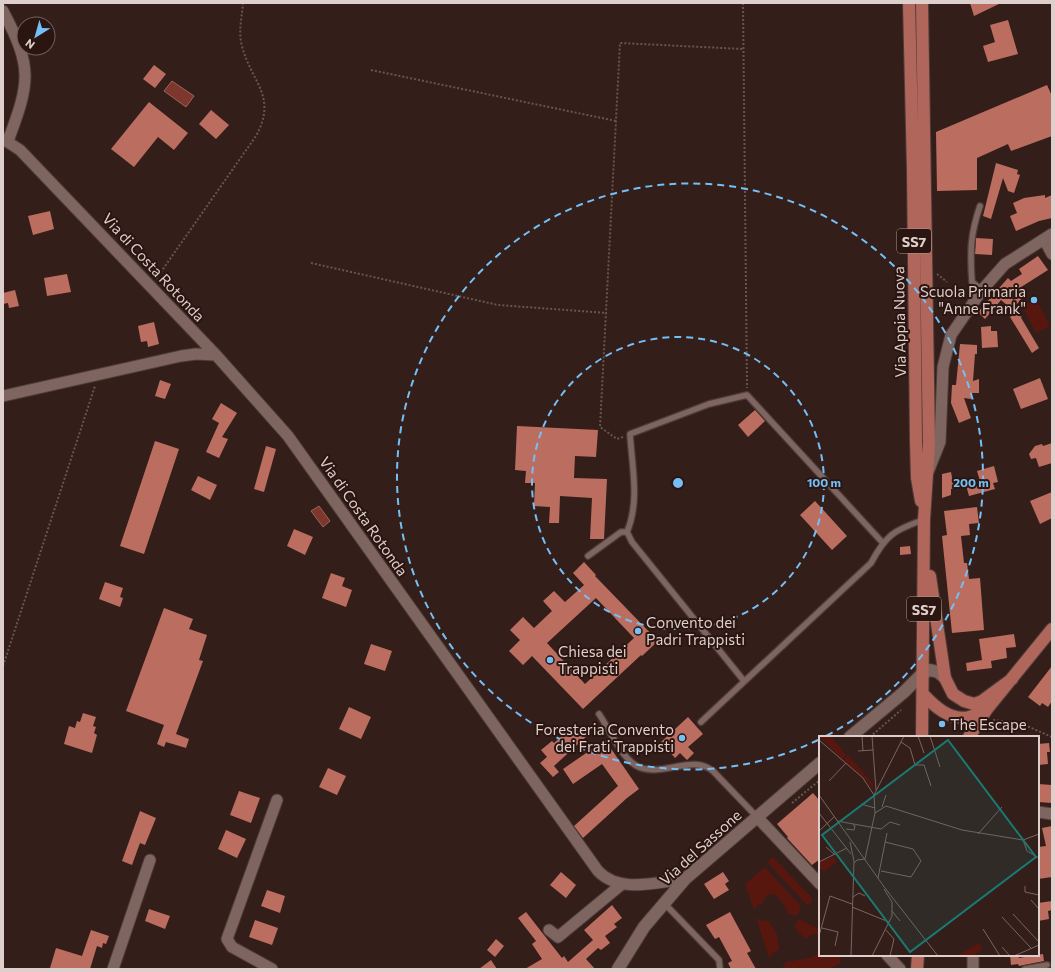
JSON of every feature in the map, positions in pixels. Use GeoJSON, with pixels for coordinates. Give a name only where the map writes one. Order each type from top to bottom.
{"type":"FeatureCollection","features":[{"type":"Feature","properties":{"kind":"main road","name":"Via Appia Nuova"},"geometry":{"type":"LineString","coordinates":[[909,3],[917,478],[924,520]]}},
{"type":"Feature","properties":{"kind":"main road","name":"Via Appia Nuova"},"geometry":{"type":"LineString","coordinates":[[922,3],[929,435],[928,473],[924,520],[922,736]]}},
{"type":"Feature","properties":{"kind":"main road"},"geometry":{"type":"LineString","coordinates":[[924,545],[945,678],[953,694],[964,701],[974,704],[982,701],[1012,679]]}},
{"type":"Feature","properties":{"kind":"main road"},"geometry":{"type":"LineString","coordinates":[[969,736],[987,709],[1052,629]]}},
{"type":"Feature","properties":{"kind":"main road"},"geometry":{"type":"LineString","coordinates":[[851,736],[904,692],[922,674],[930,670],[938,672],[945,678]]}},
{"type":"Feature","properties":{"kind":"main road"},"geometry":{"type":"LineString","coordinates":[[904,692],[917,691],[923,694],[933,705],[955,716],[968,718],[987,709]]}},
{"type":"Feature","properties":{"kind":"main road","name":"Via del Sassone"},"geometry":{"type":"LineString","coordinates":[[618,969],[634,942],[664,903],[685,879],[819,765]]}},
{"type":"Feature","properties":{"kind":"main road"},"geometry":{"type":"LineString","coordinates":[[917,969],[918,956]]}},
{"type":"Feature","properties":{"kind":"street"},"geometry":{"type":"LineString","coordinates":[[3,11],[19,44],[25,72],[23,100],[5,140]]}},
{"type":"Feature","properties":{"kind":"street","name":"Via di Costa Rotonda"},"geometry":{"type":"LineString","coordinates":[[5,140],[20,150],[216,355],[297,447],[594,867],[606,879],[622,884],[685,879]]}},
{"type":"Feature","properties":{"kind":"street"},"geometry":{"type":"LineString","coordinates":[[928,473],[940,442],[943,367],[951,335],[982,290],[1005,264],[1048,236],[1052,254]]}},
{"type":"Feature","properties":{"kind":"street"},"geometry":{"type":"LineString","coordinates":[[3,396],[186,355],[216,355]]}},
{"type":"Feature","properties":{"kind":"street"},"geometry":{"type":"LineString","coordinates":[[272,969],[232,947],[227,939],[277,800]]}},
{"type":"Feature","properties":{"kind":"street"},"geometry":{"type":"LineString","coordinates":[[1039,812],[1052,814]]}},
{"type":"Feature","properties":{"kind":"street"},"geometry":{"type":"LineString","coordinates":[[758,818],[819,883]]}},
{"type":"Feature","properties":{"kind":"street"},"geometry":{"type":"LineString","coordinates":[[113,969],[150,860]]}},
{"type":"Feature","properties":{"kind":"street"},"geometry":{"type":"LineString","coordinates":[[549,930],[558,937],[622,884]]}},
{"type":"Feature","properties":{"kind":"street"},"geometry":{"type":"LineString","coordinates":[[888,956],[900,969]]}},
{"type":"Feature","properties":{"kind":"street"},"geometry":{"type":"LineString","coordinates":[[973,956],[973,969]]}},
{"type":"Feature","properties":{"kind":"lane"},"geometry":{"type":"LineString","coordinates":[[980,206],[972,228],[970,257],[972,282],[982,290]]}},
{"type":"Feature","properties":{"kind":"lane"},"geometry":{"type":"LineString","coordinates":[[744,681],[632,542],[627,532],[632,520],[635,504],[630,434],[709,404],[747,395],[882,542]]}},
{"type":"Feature","properties":{"kind":"lane"},"geometry":{"type":"LineString","coordinates":[[701,722],[870,563],[882,542],[903,527],[924,520]]}},
{"type":"Feature","properties":{"kind":"lane"},"geometry":{"type":"LineString","coordinates":[[588,556],[621,532],[627,532]]}},
{"type":"Feature","properties":{"kind":"lane"},"geometry":{"type":"LineString","coordinates":[[599,714],[623,752],[635,764],[650,769],[698,764],[706,766],[713,771],[758,818]]}},
{"type":"Feature","properties":{"kind":"lane"},"geometry":{"type":"LineString","coordinates":[[664,903],[719,960],[720,969]]}},
{"type":"Feature","properties":{"kind":"lane"},"geometry":{"type":"LineString","coordinates":[[1025,969],[1047,965]]}},
{"type":"Feature","properties":{"kind":"path"},"geometry":{"type":"LineString","coordinates":[[150,286],[256,136],[265,113],[264,99],[241,42],[240,26],[243,3]]}},
{"type":"Feature","properties":{"kind":"path"},"geometry":{"type":"LineString","coordinates":[[743,3],[747,395]]}},
{"type":"Feature","properties":{"kind":"path"},"geometry":{"type":"LineString","coordinates":[[630,434],[617,439],[600,427],[620,43],[743,49]]}},
{"type":"Feature","properties":{"kind":"path"},"geometry":{"type":"LineString","coordinates":[[371,70],[616,121]]}},
{"type":"Feature","properties":{"kind":"path"},"geometry":{"type":"LineString","coordinates":[[311,264],[498,305],[607,313]]}},
{"type":"Feature","properties":{"kind":"path"},"geometry":{"type":"LineString","coordinates":[[3,666],[99,374]]}},
{"type":"Feature","properties":{"kind":"path"},"geometry":{"type":"LineString","coordinates":[[871,736],[906,705]]}},
{"type":"Feature","properties":{"kind":"path"},"geometry":{"type":"LineString","coordinates":[[980,719],[1020,723],[1052,737]]}},
{"type":"Feature","properties":{"kind":"path"},"geometry":{"type":"LineString","coordinates":[[806,791],[819,781]]}},
{"type":"Feature","properties":{"kind":"shaded area"},"geometry":{"type":"Polygon","coordinates":[[[172,81],[194,96],[186,107],[164,91],[172,81]]]}},
{"type":"Feature","properties":{"kind":"shaded area"},"geometry":{"type":"Polygon","coordinates":[[[1036,299],[1050,326],[1036,333],[1022,306],[1036,299]]]}},
{"type":"Feature","properties":{"kind":"shaded area"},"geometry":{"type":"Polygon","coordinates":[[[319,506],[330,521],[323,527],[311,511],[319,506]]]}},
{"type":"Feature","properties":{"kind":"shaded area"},"geometry":{"type":"Polygon","coordinates":[[[771,857],[774,858],[812,898],[812,902],[809,905],[806,904],[768,863],[771,857]]]}},
{"type":"Feature","properties":{"kind":"shaded area"},"geometry":{"type":"Polygon","coordinates":[[[765,867],[800,905],[801,907],[798,914],[794,916],[789,914],[779,898],[774,894],[767,895],[763,900],[764,904],[758,905],[754,910],[745,884],[765,867]]]}},
{"type":"Feature","properties":{"kind":"shaded area"},"geometry":{"type":"Polygon","coordinates":[[[756,917],[761,921],[768,920],[777,934],[779,950],[773,953],[769,958],[756,917]]]}},
{"type":"Feature","properties":{"kind":"shaded area"},"geometry":{"type":"Polygon","coordinates":[[[801,919],[819,929],[819,936],[816,934],[810,935],[806,939],[798,932],[795,926],[797,921],[801,919]]]}},
{"type":"Feature","properties":{"kind":"shaded area"},"geometry":{"type":"Polygon","coordinates":[[[819,950],[819,956],[840,956],[840,963],[830,969],[770,969],[782,968],[786,962],[814,957],[819,950]]]}},
{"type":"Feature","properties":{"kind":"building"},"geometry":{"type":"Polygon","coordinates":[[[970,3],[1001,3],[974,16],[970,3]]]}},
{"type":"Feature","properties":{"kind":"building"},"geometry":{"type":"Polygon","coordinates":[[[1008,20],[1018,54],[988,62],[983,46],[995,42],[990,25],[1008,20]]]}},
{"type":"Feature","properties":{"kind":"building"},"geometry":{"type":"Polygon","coordinates":[[[154,65],[166,74],[155,88],[143,79],[154,65]]]}},
{"type":"Feature","properties":{"kind":"building"},"geometry":{"type":"Polygon","coordinates":[[[1047,85],[1052,96],[1052,136],[1011,151],[1008,144],[977,158],[977,190],[937,191],[936,132],[1047,85]]]}},
{"type":"Feature","properties":{"kind":"building"},"geometry":{"type":"Polygon","coordinates":[[[149,102],[188,133],[174,150],[158,137],[134,167],[111,149],[149,102]]]}},
{"type":"Feature","properties":{"kind":"building"},"geometry":{"type":"Polygon","coordinates":[[[211,110],[229,125],[216,139],[199,124],[211,110]]]}},
{"type":"Feature","properties":{"kind":"building"},"geometry":{"type":"Polygon","coordinates":[[[996,163],[1018,170],[1017,174],[1020,175],[1014,193],[1008,191],[1003,178],[991,219],[983,216],[996,163]]]}},
{"type":"Feature","properties":{"kind":"building"},"geometry":{"type":"Polygon","coordinates":[[[1045,195],[1045,198],[1052,195],[1052,218],[1039,221],[1016,231],[1010,216],[1017,213],[1013,203],[1024,198],[1045,195]]]}},
{"type":"Feature","properties":{"kind":"building"},"geometry":{"type":"Polygon","coordinates":[[[50,211],[54,229],[33,235],[28,216],[50,211]]]}},
{"type":"Feature","properties":{"kind":"building"},"geometry":{"type":"Polygon","coordinates":[[[976,238],[993,239],[992,255],[975,254],[976,238]]]}},
{"type":"Feature","properties":{"kind":"building"},"geometry":{"type":"Polygon","coordinates":[[[1038,256],[1048,270],[1010,294],[1013,300],[1025,295],[1016,305],[1022,318],[1020,316],[1039,348],[1032,353],[1010,317],[1016,313],[1001,300],[985,319],[978,312],[1008,278],[1011,281],[1022,274],[1019,269],[1038,256]]]}},
{"type":"Feature","properties":{"kind":"building"},"geometry":{"type":"Polygon","coordinates":[[[67,274],[71,292],[47,296],[44,278],[67,274]]]}},
{"type":"Feature","properties":{"kind":"building"},"geometry":{"type":"Polygon","coordinates":[[[15,290],[19,306],[9,308],[8,303],[3,304],[3,293],[15,290]]]}},
{"type":"Feature","properties":{"kind":"building"},"geometry":{"type":"Polygon","coordinates":[[[154,322],[159,344],[148,347],[147,341],[141,342],[138,326],[154,322]]]}},
{"type":"Feature","properties":{"kind":"building"},"geometry":{"type":"Polygon","coordinates":[[[991,326],[991,331],[997,331],[998,347],[982,348],[981,327],[991,326]]]}},
{"type":"Feature","properties":{"kind":"building"},"geometry":{"type":"Polygon","coordinates":[[[960,344],[977,345],[973,381],[979,379],[979,393],[971,393],[971,399],[964,398],[971,418],[959,423],[951,403],[952,385],[956,385],[960,344]]]}},
{"type":"Feature","properties":{"kind":"building"},"geometry":{"type":"Polygon","coordinates":[[[1040,378],[1048,399],[1021,409],[1013,389],[1040,378]]]}},
{"type":"Feature","properties":{"kind":"building"},"geometry":{"type":"Polygon","coordinates":[[[160,380],[171,384],[165,399],[155,396],[160,380]]]}},
{"type":"Feature","properties":{"kind":"building"},"geometry":{"type":"Polygon","coordinates":[[[221,403],[237,413],[222,437],[228,439],[219,458],[206,452],[219,423],[212,419],[221,403]]]}},
{"type":"Feature","properties":{"kind":"building"},"geometry":{"type":"Polygon","coordinates":[[[755,410],[765,421],[748,437],[738,425],[755,410]]]}},
{"type":"Feature","properties":{"kind":"building"},"geometry":{"type":"Polygon","coordinates":[[[517,426],[598,430],[596,457],[575,456],[574,478],[607,479],[604,539],[590,539],[592,498],[560,496],[559,523],[549,523],[550,507],[534,506],[535,483],[525,483],[526,471],[515,470],[517,426]]]}},
{"type":"Feature","properties":{"kind":"building"},"geometry":{"type":"Polygon","coordinates":[[[155,441],[179,449],[144,554],[120,546],[155,441]]]}},
{"type":"Feature","properties":{"kind":"building"},"geometry":{"type":"Polygon","coordinates":[[[1052,443],[1052,463],[1039,467],[1036,458],[1031,459],[1029,454],[1035,446],[1042,444],[1043,446],[1052,443]]]}},
{"type":"Feature","properties":{"kind":"building"},"geometry":{"type":"Polygon","coordinates":[[[266,446],[276,449],[264,492],[254,489],[266,446]]]}},
{"type":"Feature","properties":{"kind":"building"},"geometry":{"type":"Polygon","coordinates":[[[994,466],[998,482],[993,483],[995,489],[969,496],[966,485],[980,481],[977,471],[994,466]]]}},
{"type":"Feature","properties":{"kind":"building"},"geometry":{"type":"Polygon","coordinates":[[[951,472],[954,488],[951,489],[951,495],[942,498],[942,474],[951,472]]]}},
{"type":"Feature","properties":{"kind":"building"},"geometry":{"type":"Polygon","coordinates":[[[198,476],[217,485],[210,500],[191,490],[198,476]]]}},
{"type":"Feature","properties":{"kind":"building"},"geometry":{"type":"Polygon","coordinates":[[[1052,492],[1052,518],[1040,524],[1030,501],[1052,492]]]}},
{"type":"Feature","properties":{"kind":"building"},"geometry":{"type":"Polygon","coordinates":[[[815,501],[847,536],[832,550],[800,515],[815,501]]]}},
{"type":"Feature","properties":{"kind":"building"},"geometry":{"type":"Polygon","coordinates":[[[977,507],[979,523],[969,524],[970,535],[961,536],[964,563],[967,563],[969,579],[980,578],[984,630],[952,633],[942,536],[947,535],[944,511],[977,507]]]}},
{"type":"Feature","properties":{"kind":"building"},"geometry":{"type":"Polygon","coordinates":[[[294,529],[313,537],[305,555],[287,546],[294,529]]]}},
{"type":"Feature","properties":{"kind":"building"},"geometry":{"type":"Polygon","coordinates":[[[910,546],[911,554],[900,555],[900,547],[910,546]]]}},
{"type":"Feature","properties":{"kind":"building"},"geometry":{"type":"Polygon","coordinates":[[[584,562],[596,575],[595,576],[658,641],[583,709],[532,656],[523,665],[509,651],[520,640],[510,630],[523,617],[534,628],[552,611],[543,601],[554,591],[565,602],[584,585],[573,573],[584,562]],[[596,598],[547,643],[585,684],[634,638],[596,598]]]}},
{"type":"Feature","properties":{"kind":"building"},"geometry":{"type":"Polygon","coordinates":[[[331,573],[345,578],[342,586],[352,590],[346,607],[322,598],[331,573]]]}},
{"type":"Feature","properties":{"kind":"building"},"geometry":{"type":"Polygon","coordinates":[[[105,582],[123,588],[120,597],[123,598],[120,607],[99,599],[105,582]]]}},
{"type":"Feature","properties":{"kind":"building"},"geometry":{"type":"Polygon","coordinates":[[[164,608],[193,619],[189,629],[207,635],[199,660],[203,661],[176,734],[189,739],[186,748],[166,742],[164,747],[157,744],[164,725],[126,711],[164,608]]]}},
{"type":"Feature","properties":{"kind":"building"},"geometry":{"type":"Polygon","coordinates":[[[1014,634],[1016,647],[1006,648],[1007,658],[991,661],[992,668],[967,671],[966,663],[982,660],[979,639],[1014,634]]]}},
{"type":"Feature","properties":{"kind":"building"},"geometry":{"type":"Polygon","coordinates":[[[371,644],[392,651],[385,671],[364,664],[371,644]]]}},
{"type":"Feature","properties":{"kind":"building"},"geometry":{"type":"Polygon","coordinates":[[[1052,666],[1052,701],[1048,707],[1042,703],[1040,706],[1028,697],[1052,666]]]}},
{"type":"Feature","properties":{"kind":"building"},"geometry":{"type":"Polygon","coordinates":[[[349,707],[371,717],[361,739],[339,729],[349,707]]]}},
{"type":"Feature","properties":{"kind":"building"},"geometry":{"type":"Polygon","coordinates":[[[83,713],[96,717],[93,726],[96,727],[94,733],[97,735],[92,753],[64,744],[69,726],[75,728],[77,721],[80,722],[83,713]]]}},
{"type":"Feature","properties":{"kind":"building","name":"Foresteria Convento dei Frati Trappisti"},"geometry":{"type":"Polygon","coordinates":[[[688,717],[703,734],[688,747],[694,753],[687,760],[680,753],[675,758],[661,742],[688,717]]]}},
{"type":"Feature","properties":{"kind":"building"},"geometry":{"type":"Polygon","coordinates":[[[579,727],[587,736],[554,766],[559,772],[553,777],[540,763],[547,757],[541,750],[552,741],[554,743],[571,728],[574,731],[579,727]]]}},
{"type":"Feature","properties":{"kind":"building"},"geometry":{"type":"Polygon","coordinates":[[[605,740],[639,789],[583,838],[574,826],[618,786],[602,764],[573,784],[563,769],[605,740]]]}},
{"type":"Feature","properties":{"kind":"building"},"geometry":{"type":"Polygon","coordinates":[[[1049,743],[1050,752],[1047,752],[1048,764],[1039,765],[1039,744],[1049,743]]]}},
{"type":"Feature","properties":{"kind":"building"},"geometry":{"type":"Polygon","coordinates":[[[328,768],[346,776],[337,795],[319,787],[328,768]]]}},
{"type":"Feature","properties":{"kind":"building"},"geometry":{"type":"Polygon","coordinates":[[[1039,784],[1052,785],[1052,803],[1039,802],[1039,784]]]}},
{"type":"Feature","properties":{"kind":"building"},"geometry":{"type":"Polygon","coordinates":[[[239,791],[260,798],[251,823],[230,815],[239,791]]]}},
{"type":"Feature","properties":{"kind":"building"},"geometry":{"type":"Polygon","coordinates":[[[813,793],[819,800],[819,860],[812,865],[787,838],[788,837],[777,824],[813,793]]]}},
{"type":"Feature","properties":{"kind":"building"},"geometry":{"type":"Polygon","coordinates":[[[140,811],[156,818],[145,845],[140,843],[132,865],[122,861],[140,811]]]}},
{"type":"Feature","properties":{"kind":"building"},"geometry":{"type":"Polygon","coordinates":[[[1052,826],[1052,877],[1039,879],[1039,847],[1046,846],[1042,828],[1052,826]]]}},
{"type":"Feature","properties":{"kind":"building"},"geometry":{"type":"Polygon","coordinates":[[[226,830],[246,839],[237,858],[218,849],[226,830]]]}},
{"type":"Feature","properties":{"kind":"building"},"geometry":{"type":"Polygon","coordinates":[[[561,872],[576,885],[566,898],[550,885],[561,872]]]}},
{"type":"Feature","properties":{"kind":"building"},"geometry":{"type":"Polygon","coordinates":[[[723,872],[729,881],[725,884],[729,890],[714,899],[704,884],[723,872]]]}},
{"type":"Feature","properties":{"kind":"building"},"geometry":{"type":"Polygon","coordinates":[[[267,890],[285,896],[280,913],[261,906],[267,890]]]}},
{"type":"Feature","properties":{"kind":"building"},"geometry":{"type":"Polygon","coordinates":[[[1052,901],[1052,910],[1048,911],[1049,919],[1039,921],[1039,903],[1052,901]]]}},
{"type":"Feature","properties":{"kind":"building"},"geometry":{"type":"Polygon","coordinates":[[[612,905],[622,918],[614,924],[617,927],[605,936],[610,943],[601,950],[598,948],[586,959],[595,969],[525,969],[542,959],[532,944],[536,941],[518,918],[526,912],[562,958],[564,956],[568,962],[593,940],[584,930],[612,905]]]}},
{"type":"Feature","properties":{"kind":"building"},"geometry":{"type":"Polygon","coordinates":[[[149,909],[170,916],[165,929],[145,921],[149,909]]]}},
{"type":"Feature","properties":{"kind":"building"},"geometry":{"type":"Polygon","coordinates":[[[730,912],[751,951],[747,953],[756,969],[731,969],[728,963],[732,961],[719,937],[715,939],[706,925],[730,912]]]}},
{"type":"Feature","properties":{"kind":"building"},"geometry":{"type":"Polygon","coordinates":[[[255,920],[278,928],[272,945],[249,937],[255,920]]]}},
{"type":"Feature","properties":{"kind":"building"},"geometry":{"type":"Polygon","coordinates":[[[91,930],[109,936],[106,944],[103,943],[102,948],[97,946],[90,969],[50,968],[56,948],[82,956],[91,930]]]}},
{"type":"Feature","properties":{"kind":"building"},"geometry":{"type":"Polygon","coordinates":[[[496,939],[504,946],[495,957],[487,950],[496,939]]]}},
{"type":"Feature","properties":{"kind":"building"},"geometry":{"type":"Polygon","coordinates":[[[1043,954],[1044,961],[1019,966],[1018,964],[1011,965],[1010,956],[1018,956],[1019,958],[1039,956],[1043,954]]]}},
{"type":"Feature","properties":{"kind":"building"},"geometry":{"type":"Polygon","coordinates":[[[491,960],[497,969],[479,969],[491,960]]]}},
{"type":"Feature","properties":{"kind":"place","name":"Scuola Primaria \"Anne Frank\""},"geometry":{"type":"Point","coordinates":[1034,300]}},
{"type":"Feature","properties":{"kind":"place","name":"Convento dei Padri Trappisti"},"geometry":{"type":"Point","coordinates":[638,631]}},
{"type":"Feature","properties":{"kind":"place","name":"Chiesa dei Trappisti"},"geometry":{"type":"Point","coordinates":[550,660]}},
{"type":"Feature","properties":{"kind":"place","name":"The Escape"},"geometry":{"type":"Point","coordinates":[942,724]}},
{"type":"Feature","properties":{"kind":"place","name":"Foresteria Convento dei Frati Trappisti"},"geometry":{"type":"Point","coordinates":[682,738]}}]}
